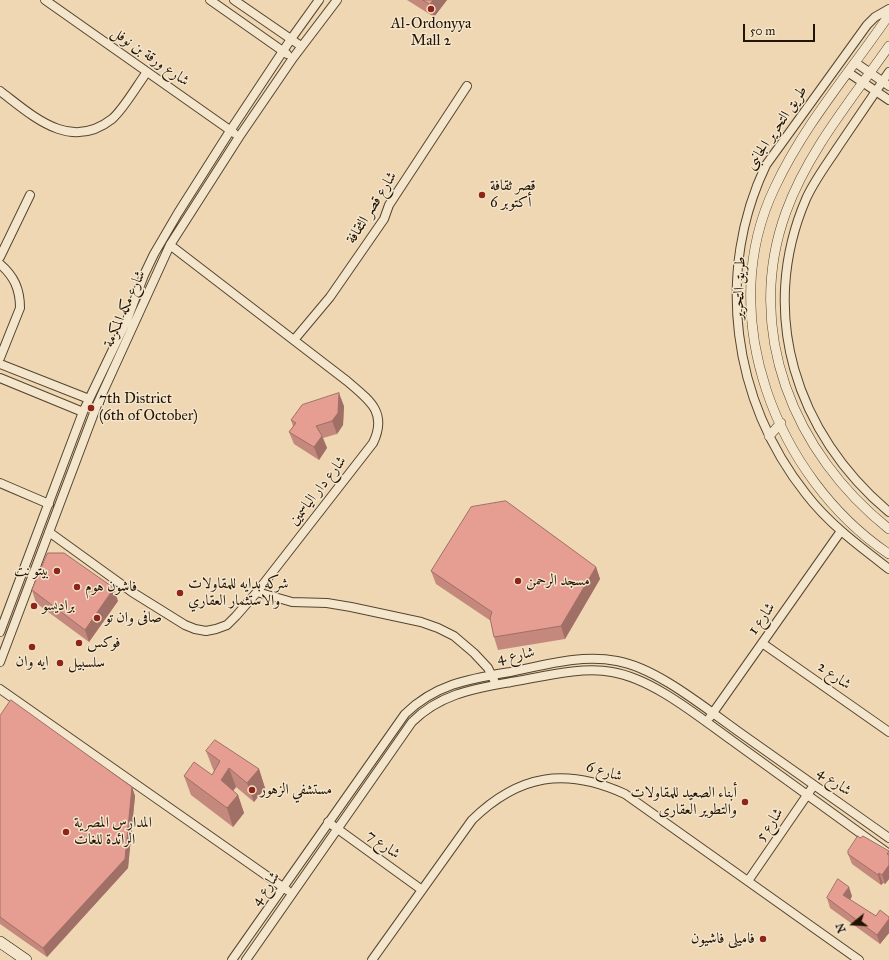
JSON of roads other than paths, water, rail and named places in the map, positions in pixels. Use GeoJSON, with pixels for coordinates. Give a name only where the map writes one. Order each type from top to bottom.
{"type":"FeatureCollection","features":[{"type":"Feature","properties":{"kind":"main road"},"geometry":{"type":"LineString","coordinates":[[0,942],[26,960]]}},
{"type":"Feature","properties":{"kind":"street","name":"شارع ورقة بن نوفل"},"geometry":{"type":"LineString","coordinates":[[45,0],[239,137]]}},
{"type":"Feature","properties":{"kind":"street"},"geometry":{"type":"LineString","coordinates":[[210,0],[293,58]]}},
{"type":"Feature","properties":{"kind":"street"},"geometry":{"type":"LineString","coordinates":[[234,0],[301,46]]}},
{"type":"Feature","properties":{"kind":"street","name":"شارع مكه المكرمة"},"geometry":{"type":"LineString","coordinates":[[0,632],[83,412],[127,320],[144,275],[164,236],[230,131],[291,39],[320,0]]}},
{"type":"Feature","properties":{"kind":"street","name":"شارع مكه المكرمة"},"geometry":{"type":"LineString","coordinates":[[0,662],[97,405],[170,245],[239,137],[301,46],[337,0]]}},
{"type":"Feature","properties":{"kind":"street","name":"طريق التحرير الجانبى"},"geometry":{"type":"LineString","coordinates":[[889,9],[875,17],[867,25],[783,139],[766,165],[756,188],[746,220],[741,240],[737,270],[738,330],[743,360],[750,389],[769,436],[788,470],[806,495],[841,531],[889,569]]}},
{"type":"Feature","properties":{"kind":"street","name":"طريق التحرير"},"geometry":{"type":"LineString","coordinates":[[889,15],[796,147],[774,188],[759,232],[754,256],[750,302],[754,349],[767,395],[798,459],[827,497],[860,532],[889,554]]}},
{"type":"Feature","properties":{"kind":"street","name":"طريق التحرير"},"geometry":{"type":"LineString","coordinates":[[889,46],[813,156],[786,212],[775,251],[771,286],[771,325],[776,358],[786,391],[818,450],[838,479],[857,501],[889,529]]}},
{"type":"Feature","properties":{"kind":"street"},"geometry":{"type":"LineString","coordinates":[[856,63],[886,83]]}},
{"type":"Feature","properties":{"kind":"street"},"geometry":{"type":"LineString","coordinates":[[0,91],[50,126],[72,132],[86,131],[100,126],[113,118],[147,72]]}},
{"type":"Feature","properties":{"kind":"street"},"geometry":{"type":"LineString","coordinates":[[889,72],[886,83],[876,91],[822,171],[804,204],[796,225],[788,254],[784,283],[784,313],[788,343],[795,372],[816,422],[842,464],[862,487],[889,512]]}},
{"type":"Feature","properties":{"kind":"street"},"geometry":{"type":"LineString","coordinates":[[849,73],[889,100]]}},
{"type":"Feature","properties":{"kind":"street","name":"شارع قصر الثقافة"},"geometry":{"type":"LineString","coordinates":[[294,340],[330,296],[384,220],[389,205],[467,86]]}},
{"type":"Feature","properties":{"kind":"street"},"geometry":{"type":"LineString","coordinates":[[0,257],[30,195]]}},
{"type":"Feature","properties":{"kind":"street","name":"شارع دار الياسمين"},"geometry":{"type":"LineString","coordinates":[[49,532],[132,592],[185,625],[195,629],[216,629],[226,625],[257,592],[373,443],[378,434],[379,424],[377,413],[373,404],[366,397],[170,245]]}},
{"type":"Feature","properties":{"kind":"street"},"geometry":{"type":"LineString","coordinates":[[0,264],[12,276],[16,283],[20,299],[20,308],[0,358]]}},
{"type":"Feature","properties":{"kind":"street"},"geometry":{"type":"LineString","coordinates":[[0,364],[89,399]]}},
{"type":"Feature","properties":{"kind":"street"},"geometry":{"type":"LineString","coordinates":[[0,378],[83,412]]}},
{"type":"Feature","properties":{"kind":"street"},"geometry":{"type":"LineString","coordinates":[[769,436],[781,423]]}},
{"type":"Feature","properties":{"kind":"street"},"geometry":{"type":"LineString","coordinates":[[0,483],[49,504]]}},
{"type":"Feature","properties":{"kind":"street","name":"شارع 1"},"geometry":{"type":"LineString","coordinates":[[706,722],[841,531]]}},
{"type":"Feature","properties":{"kind":"street"},"geometry":{"type":"LineString","coordinates":[[257,592],[292,602],[327,603],[420,622],[454,636],[482,660],[492,675],[495,685]]}},
{"type":"Feature","properties":{"kind":"street","name":"شارع 2"},"geometry":{"type":"LineString","coordinates":[[762,643],[889,732]]}},
{"type":"Feature","properties":{"kind":"street","name":"شارع 4"},"geometry":{"type":"LineString","coordinates":[[232,960],[284,888],[328,822],[397,724],[415,704],[426,696],[450,685],[492,675],[579,659],[618,661],[644,669],[712,713],[889,838]]}},
{"type":"Feature","properties":{"kind":"street","name":"شارع 4"},"geometry":{"type":"LineString","coordinates":[[246,960],[412,722],[422,712],[446,697],[495,685],[583,671],[611,671],[632,677],[651,685],[706,722],[889,854]]}},
{"type":"Feature","properties":{"kind":"street"},"geometry":{"type":"LineString","coordinates":[[0,689],[292,895]]}},
{"type":"Feature","properties":{"kind":"street","name":"شارع 6"},"geometry":{"type":"LineString","coordinates":[[373,960],[472,820],[486,805],[509,791],[526,784],[555,778],[579,778],[603,784],[625,794],[859,960]]}},
{"type":"Feature","properties":{"kind":"street","name":"شارع 5"},"geometry":{"type":"LineString","coordinates":[[748,881],[814,785]]}},
{"type":"Feature","properties":{"kind":"street","name":"شارع 7"},"geometry":{"type":"LineString","coordinates":[[328,822],[422,890]]}},
{"type":"Feature","properties":{"kind":"place","name":"Al-Ordonyya Mall 2"},"geometry":{"type":"Point","coordinates":[431,9]}},
{"type":"Feature","properties":{"kind":"place","name":"قصر ثقافة 6 أكتوبر"},"geometry":{"type":"Point","coordinates":[482,195]}},
{"type":"Feature","properties":{"kind":"place","name":"7th District (6th of October)"},"geometry":{"type":"Point","coordinates":[91,408]}},
{"type":"Feature","properties":{"kind":"place","name":"بيتو نت"},"geometry":{"type":"Point","coordinates":[57,571]}},
{"type":"Feature","properties":{"kind":"place","name":"مسجد الرحمن"},"geometry":{"type":"Point","coordinates":[518,581]}},
{"type":"Feature","properties":{"kind":"place","name":"فاشون هوم"},"geometry":{"type":"Point","coordinates":[77,587]}},
{"type":"Feature","properties":{"kind":"place","name":"شركه بدايه للمقاولات والاستثمار العقاري"},"geometry":{"type":"Point","coordinates":[180,593]}},
{"type":"Feature","properties":{"kind":"place","name":"براديسو"},"geometry":{"type":"Point","coordinates":[34,606]}},
{"type":"Feature","properties":{"kind":"place","name":"صافى وان تو"},"geometry":{"type":"Point","coordinates":[97,618]}},
{"type":"Feature","properties":{"kind":"place","name":"فوكس"},"geometry":{"type":"Point","coordinates":[79,643]}},
{"type":"Feature","properties":{"kind":"place","name":"ايه وان"},"geometry":{"type":"Point","coordinates":[32,647]}},
{"type":"Feature","properties":{"kind":"place","name":"سلسبيل"},"geometry":{"type":"Point","coordinates":[60,663]}},
{"type":"Feature","properties":{"kind":"place","name":"مستشفي الزهور"},"geometry":{"type":"Point","coordinates":[252,790]}},
{"type":"Feature","properties":{"kind":"place","name":"أبناء الصعيد للمقاولات والتطوير العقارى"},"geometry":{"type":"Point","coordinates":[745,802]}},
{"type":"Feature","properties":{"kind":"place","name":"المدارس المصرية الرائدة للغات"},"geometry":{"type":"Point","coordinates":[66,832]}},
{"type":"Feature","properties":{"kind":"place","name":"فاميلى فاشيون"},"geometry":{"type":"Point","coordinates":[763,939]}}]}
